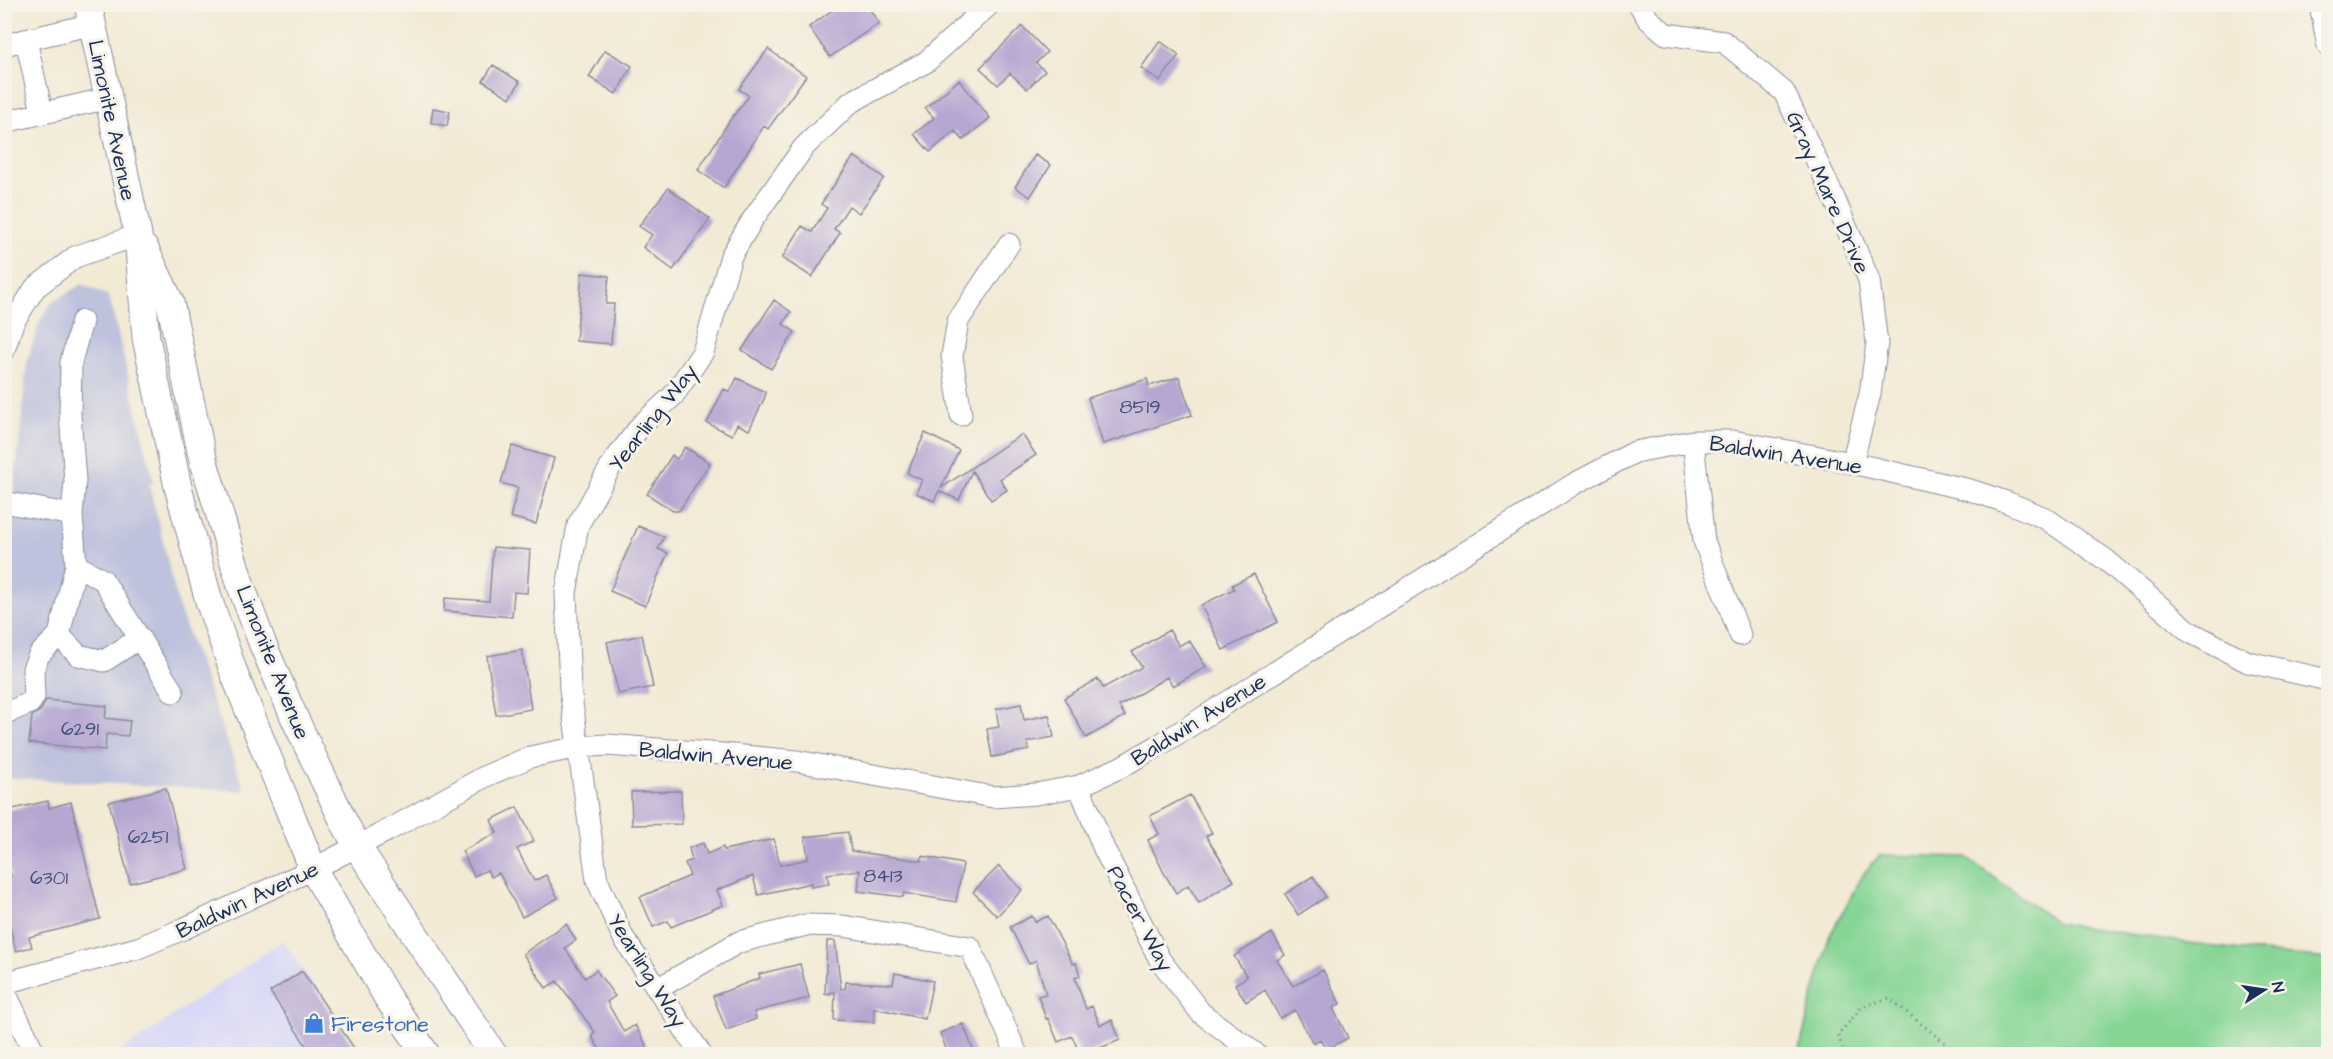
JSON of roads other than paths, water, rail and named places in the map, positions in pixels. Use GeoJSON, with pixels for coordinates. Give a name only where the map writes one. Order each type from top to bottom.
{"type":"FeatureCollection","features":[{"type":"Feature","properties":{"kind":"main road","name":"Limonite Avenue"},"geometry":{"type":"LineString","coordinates":[[91,14],[138,235],[146,338],[178,486],[209,601],[260,741],[313,869],[387,997],[426,1054]]}},
{"type":"Feature","properties":{"kind":"main road","name":"Limonite Avenue"},"geometry":{"type":"LineString","coordinates":[[138,235],[170,302],[201,452],[241,586],[263,645],[295,719],[357,846],[493,1054]]}},
{"type":"Feature","properties":{"kind":"street","name":"Yearling Way"},"geometry":{"type":"LineString","coordinates":[[702,1054],[623,937],[597,880],[570,689],[566,593],[578,525],[614,461],[642,424],[673,396],[703,352],[731,256],[753,219],[804,147],[850,102],[926,62],[990,4]]}},
{"type":"Feature","properties":{"kind":"street","name":"Gray Mare Drive"},"geometry":{"type":"LineString","coordinates":[[1639,4],[1648,19],[1666,34],[1724,42],[1784,92],[1831,190],[1869,280],[1877,343],[1870,394],[1852,463]]}},
{"type":"Feature","properties":{"kind":"street"},"geometry":{"type":"LineString","coordinates":[[2320,4],[2328,46]]}},
{"type":"Feature","properties":{"kind":"street"},"geometry":{"type":"LineString","coordinates":[[4,45],[26,40],[91,14]]}},
{"type":"Feature","properties":{"kind":"street"},"geometry":{"type":"LineString","coordinates":[[26,40],[42,112]]}},
{"type":"Feature","properties":{"kind":"street"},"geometry":{"type":"LineString","coordinates":[[4,122],[109,98]]}},
{"type":"Feature","properties":{"kind":"street"},"geometry":{"type":"LineString","coordinates":[[4,350],[13,323],[35,288],[75,257],[138,235]]}},
{"type":"Feature","properties":{"kind":"street"},"geometry":{"type":"LineString","coordinates":[[961,415],[952,356],[958,321],[1010,244]]}},
{"type":"Feature","properties":{"kind":"street"},"geometry":{"type":"LineString","coordinates":[[11,711],[30,704],[34,697],[33,669],[39,655],[59,635],[76,565],[72,515],[75,481],[70,414],[71,362],[82,321]]}},
{"type":"Feature","properties":{"kind":"street","name":"Baldwin Avenue"},"geometry":{"type":"LineString","coordinates":[[4,983],[138,948],[313,869],[486,776],[530,757],[579,747],[607,745],[656,748],[797,761],[993,796],[1036,794],[1080,786],[1121,767],[1161,744],[1574,484],[1635,452],[1693,441],[1733,441],[1852,463],[1970,490],[2009,502],[2045,518],[2106,560],[2190,632],[2248,662],[2328,680]]}},
{"type":"Feature","properties":{"kind":"street"},"geometry":{"type":"LineString","coordinates":[[1693,441],[1704,541],[1740,635]]}},
{"type":"Feature","properties":{"kind":"street"},"geometry":{"type":"LineString","coordinates":[[4,502],[72,515]]}},
{"type":"Feature","properties":{"kind":"street"},"geometry":{"type":"LineString","coordinates":[[76,565],[103,580],[173,692]]}},
{"type":"Feature","properties":{"kind":"street"},"geometry":{"type":"LineString","coordinates":[[59,635],[78,655],[104,661],[140,638]]}},
{"type":"Feature","properties":{"kind":"street","name":"Pacer Way"},"geometry":{"type":"LineString","coordinates":[[1080,786],[1104,849],[1160,960],[1201,1013],[1256,1054]]}},
{"type":"Feature","properties":{"kind":"street"},"geometry":{"type":"LineString","coordinates":[[657,989],[739,942],[806,926],[843,926],[877,930],[970,947],[1017,1054]]}},
{"type":"Feature","properties":{"kind":"street"},"geometry":{"type":"LineString","coordinates":[[4,990],[35,1054]]}},
{"type":"Feature","properties":{"kind":"place","name":"Firestone"},"geometry":{"type":"Point","coordinates":[314,1023]}}]}
